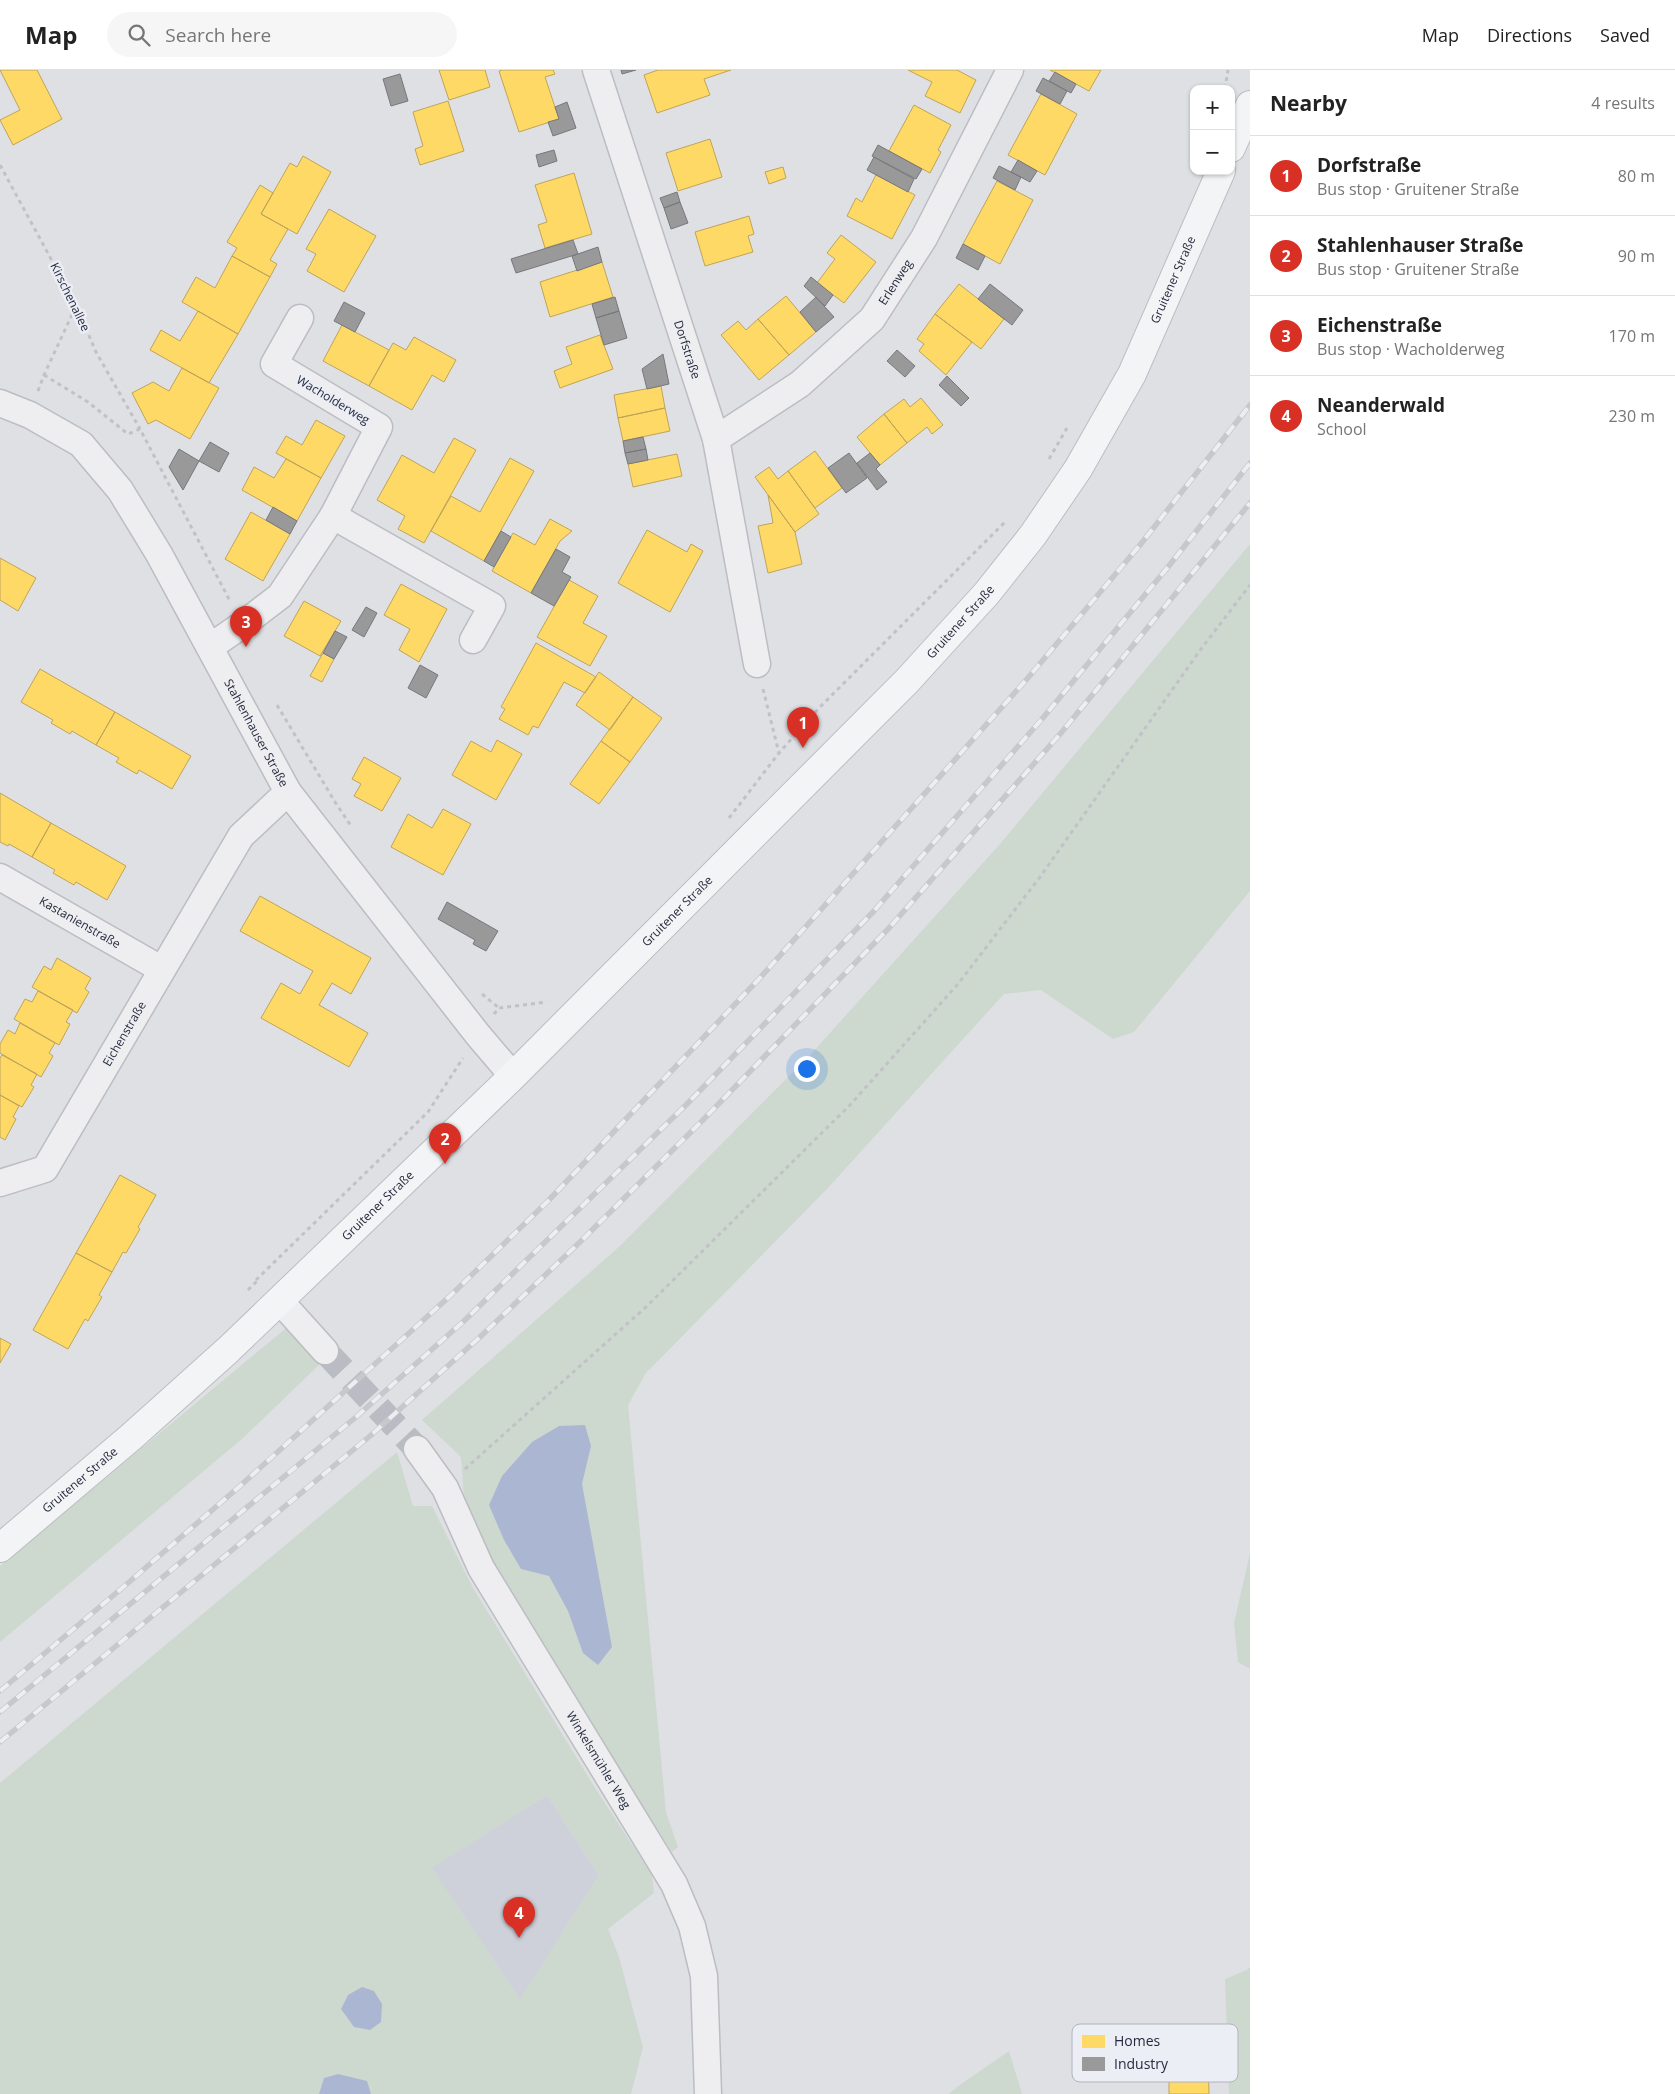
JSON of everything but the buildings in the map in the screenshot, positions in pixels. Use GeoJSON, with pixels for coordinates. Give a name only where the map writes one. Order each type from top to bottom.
{"type":"FeatureCollection","features":[{"type":"Feature","properties":{"kind":"main road"},"geometry":{"type":"LineString","coordinates":[[1235,139],[1250,105]]}},
{"type":"Feature","properties":{"kind":"main road","name":"Gruitener Straße"},"geometry":{"type":"LineString","coordinates":[[0,1548],[130,1437],[280,1301],[513,1076],[907,681],[987,593],[1033,536],[1078,469],[1132,374],[1219,175]]}},
{"type":"Feature","properties":{"kind":"street","name":"Dorfstraße"},"geometry":{"type":"LineString","coordinates":[[596,70],[716,439],[757,664]]}},
{"type":"Feature","properties":{"kind":"street","name":"Erlenweg"},"geometry":{"type":"LineString","coordinates":[[716,439],[800,384],[872,319],[924,238],[1010,70]]}},
{"type":"Feature","properties":{"kind":"street","name":"Wacholderweg"},"geometry":{"type":"LineString","coordinates":[[210,647],[280,596],[333,516],[379,427],[274,364],[300,318]]}},
{"type":"Feature","properties":{"kind":"street","name":"Stahlenhauser Straße"},"geometry":{"type":"LineString","coordinates":[[0,403],[30,415],[81,444],[120,490],[159,554],[288,792],[478,1035],[513,1076]]}},
{"type":"Feature","properties":{"kind":"street"},"geometry":{"type":"LineString","coordinates":[[333,516],[492,606],[473,640]]}},
{"type":"Feature","properties":{"kind":"street","name":"Eichenstraße"},"geometry":{"type":"LineString","coordinates":[[0,1183],[45,1169],[241,836],[288,792]]}},
{"type":"Feature","properties":{"kind":"street","name":"Kastanienstraße"},"geometry":{"type":"LineString","coordinates":[[0,877],[161,969]]}},
{"type":"Feature","properties":{"kind":"street"},"geometry":{"type":"LineString","coordinates":[[280,1301],[325,1351]]}},
{"type":"Feature","properties":{"kind":"street","name":"Winkelsmühler Weg"},"geometry":{"type":"LineString","coordinates":[[417,1449],[444,1488],[481,1568],[674,1884],[692,1926],[704,1976],[708,2094]]}},
{"type":"Feature","properties":{"kind":"path"},"geometry":{"type":"LineString","coordinates":[[1226,85],[1228,70]]}},
{"type":"Feature","properties":{"kind":"path","name":"Kirschenallee"},"geometry":{"type":"LineString","coordinates":[[0,165],[76,305],[96,352],[140,429],[242,625]]}},
{"type":"Feature","properties":{"kind":"path"},"geometry":{"type":"LineString","coordinates":[[76,305],[44,374],[88,402],[128,434],[140,429]]}},
{"type":"Feature","properties":{"kind":"path"},"geometry":{"type":"LineString","coordinates":[[1046,464],[1071,421]]}},
{"type":"Feature","properties":{"kind":"path"},"geometry":{"type":"LineString","coordinates":[[725,823],[778,753],[819,708],[1007,520]]}},
{"type":"Feature","properties":{"kind":"path"},"geometry":{"type":"LineString","coordinates":[[444,1488],[646,1307],[869,1084],[958,984],[1040,877],[1201,649],[1250,585]]}},
{"type":"Feature","properties":{"kind":"path"},"geometry":{"type":"LineString","coordinates":[[757,664],[778,753]]}},
{"type":"Feature","properties":{"kind":"path"},"geometry":{"type":"LineString","coordinates":[[277,705],[334,802],[357,834]]}},
{"type":"Feature","properties":{"kind":"path"},"geometry":{"type":"LineString","coordinates":[[479,991],[499,1008]]}},
{"type":"Feature","properties":{"kind":"path"},"geometry":{"type":"LineString","coordinates":[[256,1280],[428,1112],[478,1035],[499,1008],[553,1001]]}},
{"type":"Feature","properties":{"kind":"shaded area"},"geometry":{"type":"Polygon","coordinates":[[[1250,544],[1250,891],[1134,1032],[1113,1039],[1041,990],[1004,994],[826,1190],[646,1373],[628,1405],[666,1812],[678,1847],[672,1852],[544,1653],[465,1514],[461,1457],[422,1420],[620,1246],[811,1054],[1000,844],[1250,544]]]}},
{"type":"Feature","properties":{"kind":"shaded area"},"geometry":{"type":"Polygon","coordinates":[[[291,1324],[323,1361],[243,1438],[0,1642],[0,1566],[291,1324]]]}},
{"type":"Feature","properties":{"kind":"shaded area"},"geometry":{"type":"Polygon","coordinates":[[[397,1452],[413,1506],[432,1506],[473,1588],[597,1791],[652,1875],[654,1893],[608,1929],[619,1957],[643,2047],[631,2094],[0,2094],[0,1783],[397,1452]],[[547,1795],[432,1868],[520,1999],[599,1875],[547,1795]]]}},
{"type":"Feature","properties":{"kind":"shaded area"},"geometry":{"type":"Polygon","coordinates":[[[1250,1553],[1250,1669],[1238,1662],[1234,1623],[1250,1553]]]}},
{"type":"Feature","properties":{"kind":"shaded area"},"geometry":{"type":"Polygon","coordinates":[[[547,1795],[599,1875],[520,2000],[431,1868],[547,1795]]]}},
{"type":"Feature","properties":{"kind":"shaded area"},"geometry":{"type":"Polygon","coordinates":[[[1250,1967],[1250,2094],[1229,2094],[1229,2082],[1238,2082],[1238,2024],[1227,2024],[1225,1979],[1250,1967]]]}},
{"type":"Feature","properties":{"kind":"shaded area"},"geometry":{"type":"Polygon","coordinates":[[[1009,2051],[1022,2094],[949,2094],[957,2087],[1009,2051]]]}},
{"type":"Feature","properties":{"kind":"water"},"geometry":{"type":"Polygon","coordinates":[[[585,1425],[591,1446],[582,1484],[612,1647],[598,1665],[583,1653],[568,1611],[549,1576],[521,1569],[504,1540],[489,1505],[502,1476],[532,1442],[559,1426],[585,1425]]]}},
{"type":"Feature","properties":{"kind":"water"},"geometry":{"type":"Polygon","coordinates":[[[362,1987],[374,1991],[382,2004],[381,2022],[370,2030],[354,2027],[341,2009],[348,1995],[362,1987]]]}},
{"type":"Feature","properties":{"kind":"water"},"geometry":{"type":"Polygon","coordinates":[[[338,2074],[367,2081],[371,2094],[319,2094],[324,2078],[338,2074]]]}},
{"type":"Feature","properties":{"kind":"tunnel"},"geometry":{"type":"LineString","coordinates":[[325,1351],[417,1449]]}},
{"type":"Feature","properties":{"kind":"railway"},"geometry":{"type":"LineString","coordinates":[[0,1691],[240,1486],[450,1296],[547,1202],[759,979],[1027,679],[1140,545],[1250,405]]}},
{"type":"Feature","properties":{"kind":"railway"},"geometry":{"type":"LineString","coordinates":[[0,1712],[356,1417],[465,1320],[686,1105],[873,912],[1042,719],[1168,567],[1250,463]]}},
{"type":"Feature","properties":{"kind":"railway"},"geometry":{"type":"LineString","coordinates":[[0,1742],[370,1436],[480,1337],[581,1241],[701,1122],[889,928],[1061,733],[1250,503]]}},
{"type":"Feature","properties":{"kind":"place","name":"Eichenstraße"},"geometry":{"type":"Point","coordinates":[246,647]}},
{"type":"Feature","properties":{"kind":"place","name":"Dorfstraße"},"geometry":{"type":"Point","coordinates":[803,748]}},
{"type":"Feature","properties":{"kind":"place","name":"Stahlenhauser Straße"},"geometry":{"type":"Point","coordinates":[445,1164]}},
{"type":"Feature","properties":{"kind":"place","name":"Neanderwald"},"geometry":{"type":"Point","coordinates":[519,1938]}}]}
